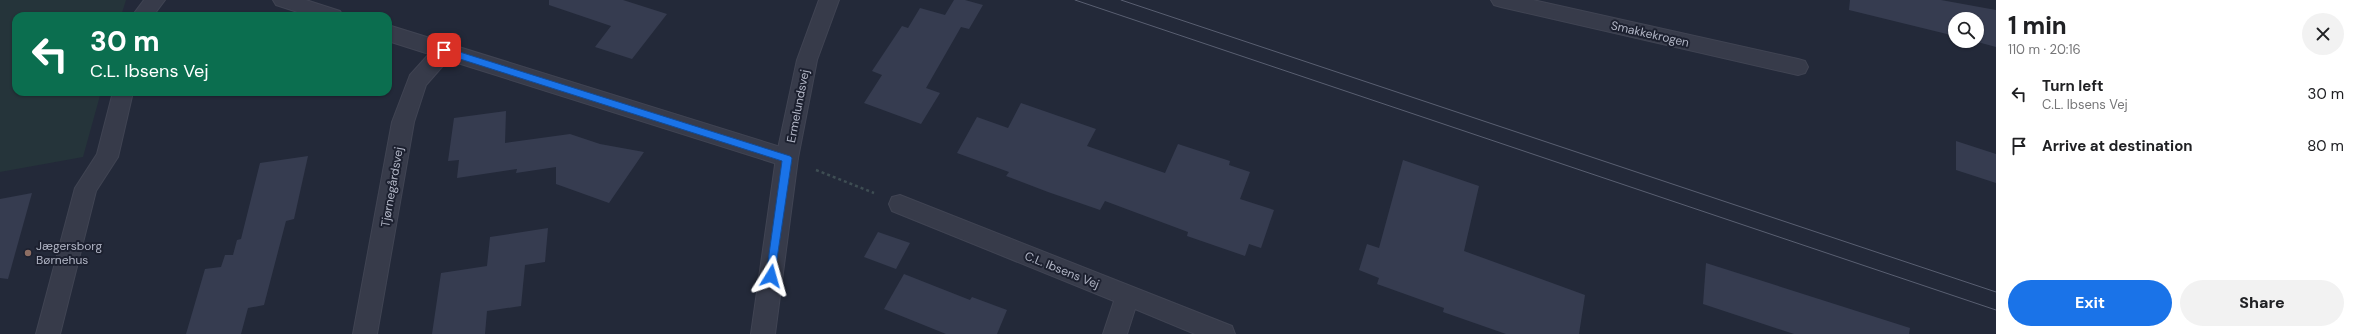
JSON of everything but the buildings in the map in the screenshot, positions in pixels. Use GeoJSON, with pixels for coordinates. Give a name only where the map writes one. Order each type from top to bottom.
{"type":"FeatureCollection","features":[{"type":"Feature","properties":{"kind":"street"},"geometry":{"type":"LineString","coordinates":[[146,12],[156,0]]}},
{"type":"Feature","properties":{"kind":"street"},"geometry":{"type":"LineString","coordinates":[[282,0],[321,12]]}},
{"type":"Feature","properties":{"kind":"street","name":"Ermelundsvej"},"geometry":{"type":"LineString","coordinates":[[763,334],[787,158],[807,60],[829,0]]}},
{"type":"Feature","properties":{"kind":"street","name":"Smakkekrogen"},"geometry":{"type":"LineString","coordinates":[[1501,0],[1798,67]]}},
{"type":"Feature","properties":{"kind":"street"},"geometry":{"type":"LineString","coordinates":[[392,34],[787,158]]}},
{"type":"Feature","properties":{"kind":"street","name":"Tjørnegårdsvej"},"geometry":{"type":"LineString","coordinates":[[365,334],[403,122],[417,81],[444,50]]}},
{"type":"Feature","properties":{"kind":"street"},"geometry":{"type":"LineString","coordinates":[[48,334],[86,188],[107,157],[122,96]]}},
{"type":"Feature","properties":{"kind":"street","name":"C.L. Ibsens Vej"},"geometry":{"type":"LineString","coordinates":[[900,204],[1223,334]]}},
{"type":"Feature","properties":{"kind":"street"},"geometry":{"type":"LineString","coordinates":[[1115,334],[1127,296]]}},
{"type":"Feature","properties":{"kind":"path"},"geometry":{"type":"LineString","coordinates":[[787,158],[900,204]]}},
{"type":"Feature","properties":{"kind":"shaded area"},"geometry":{"type":"Polygon","coordinates":[[[0,0],[126,0],[122,12],[12,12],[12,96],[100,96],[83,157],[0,172],[0,0]]]}},
{"type":"Feature","properties":{"kind":"tram line"},"geometry":{"type":"LineString","coordinates":[[1075,0],[1996,310]]}},
{"type":"Feature","properties":{"kind":"tram line"},"geometry":{"type":"LineString","coordinates":[[1121,0],[1996,292]]}},
{"type":"Feature","properties":{"kind":"place","name":"Jægersborg Børnehus"},"geometry":{"type":"Point","coordinates":[28,253]}},
{"type":"Feature","properties":{"kind":"route"},"geometry":{"type":"LineString","coordinates":[[444,50],[787,158],[771,276]]}}]}
